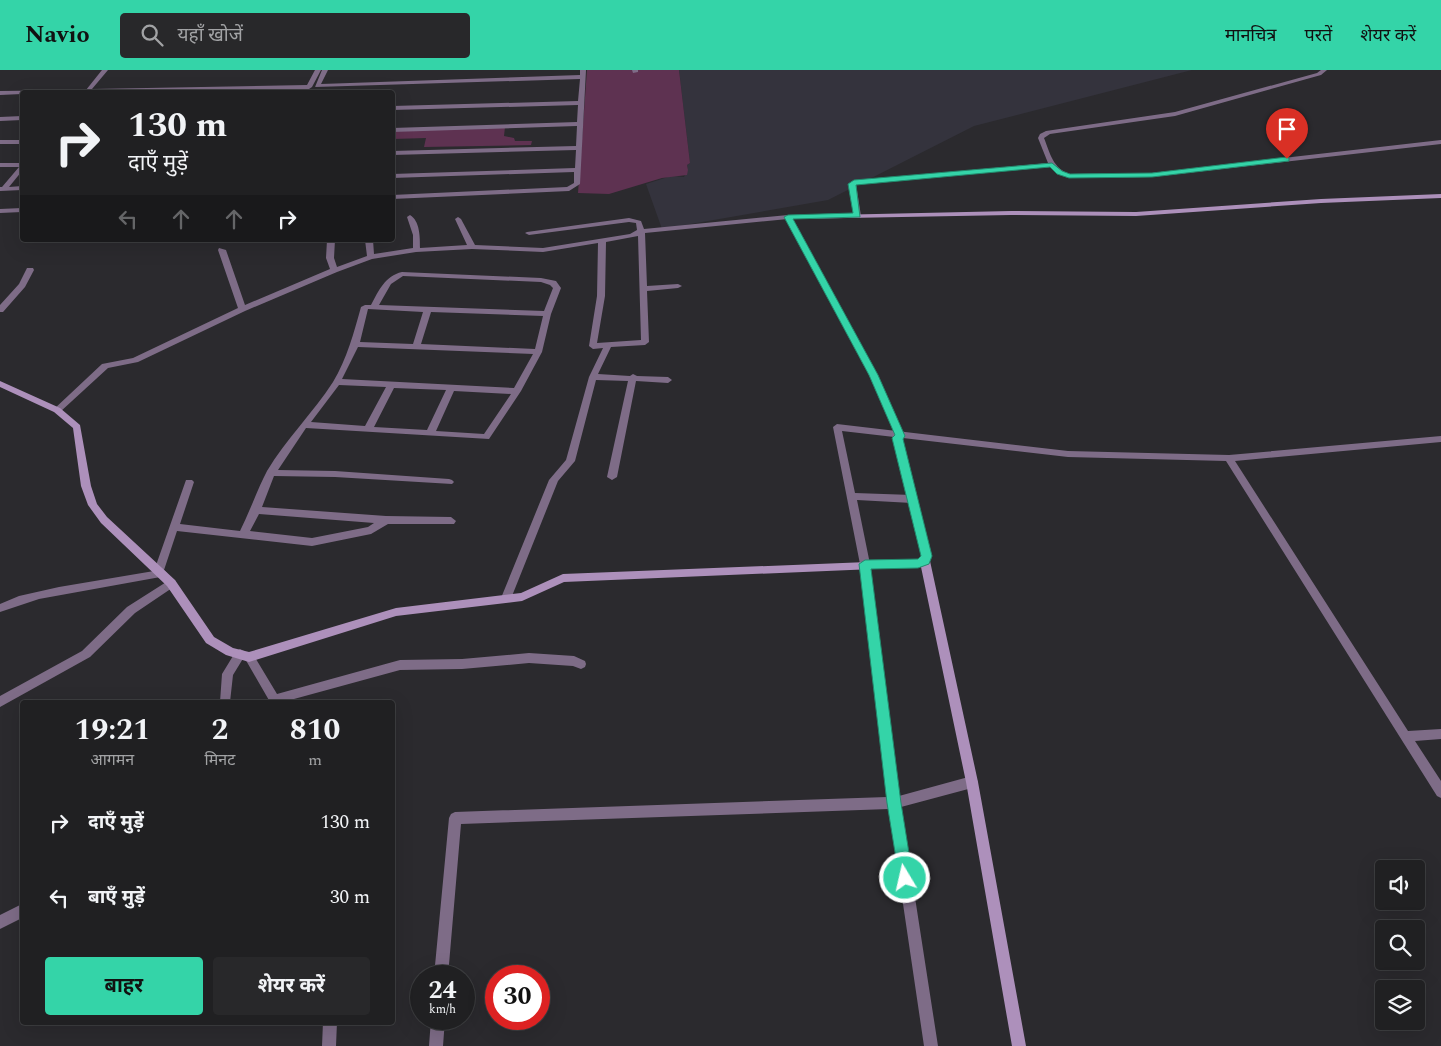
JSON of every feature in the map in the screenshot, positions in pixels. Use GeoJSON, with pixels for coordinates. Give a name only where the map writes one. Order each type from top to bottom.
{"type":"FeatureCollection","features":[{"type":"Feature","properties":{"kind":"street"},"geometry":{"type":"LineString","coordinates":[[89,90],[105,70]]}},
{"type":"Feature","properties":{"kind":"street"},"geometry":{"type":"LineString","coordinates":[[312,90],[318,70]]}},
{"type":"Feature","properties":{"kind":"street"},"geometry":{"type":"LineString","coordinates":[[312,90],[325,70]]}},
{"type":"Feature","properties":{"kind":"street"},"geometry":{"type":"LineString","coordinates":[[1324,70],[1319,74],[1175,114],[1048,132],[1042,135],[1041,138],[1052,165],[1060,173],[1069,176],[1152,175],[1441,142]]}},
{"type":"Feature","properties":{"kind":"street"},"geometry":{"type":"LineString","coordinates":[[312,90],[583,76],[581,124],[576,170],[577,184],[569,189],[395,197]]}},
{"type":"Feature","properties":{"kind":"street"},"geometry":{"type":"LineString","coordinates":[[0,93],[20,93]]}},
{"type":"Feature","properties":{"kind":"street"},"geometry":{"type":"LineString","coordinates":[[0,97],[20,96]]}},
{"type":"Feature","properties":{"kind":"street"},"geometry":{"type":"LineString","coordinates":[[395,108],[581,103]]}},
{"type":"Feature","properties":{"kind":"street"},"geometry":{"type":"LineString","coordinates":[[0,119],[20,118]]}},
{"type":"Feature","properties":{"kind":"street"},"geometry":{"type":"LineString","coordinates":[[395,130],[581,124]]}},
{"type":"Feature","properties":{"kind":"street"},"geometry":{"type":"LineString","coordinates":[[0,142],[20,142]]}},
{"type":"Feature","properties":{"kind":"street"},"geometry":{"type":"LineString","coordinates":[[395,154],[579,148]]}},
{"type":"Feature","properties":{"kind":"street"},"geometry":{"type":"LineString","coordinates":[[0,165],[20,166]]}},
{"type":"Feature","properties":{"kind":"street"},"geometry":{"type":"LineString","coordinates":[[858,216],[852,184],[854,182],[1052,165]]}},
{"type":"Feature","properties":{"kind":"street"},"geometry":{"type":"LineString","coordinates":[[2,189],[20,168]]}},
{"type":"Feature","properties":{"kind":"street"},"geometry":{"type":"LineString","coordinates":[[395,176],[576,170]]}},
{"type":"Feature","properties":{"kind":"street"},"geometry":{"type":"LineString","coordinates":[[2,189],[20,188]]}},
{"type":"Feature","properties":{"kind":"street"},"geometry":{"type":"LineString","coordinates":[[57,410],[105,366],[135,360],[242,309],[334,270],[371,257],[416,250],[472,247],[544,250],[632,236],[641,231],[788,217],[1011,213],[1136,214],[1321,201],[1441,196]]}},
{"type":"Feature","properties":{"kind":"street"},"geometry":{"type":"LineString","coordinates":[[0,211],[20,210]]}},
{"type":"Feature","properties":{"kind":"street"},"geometry":{"type":"LineString","coordinates":[[410,217],[417,235],[416,250]]}},
{"type":"Feature","properties":{"kind":"street"},"geometry":{"type":"LineString","coordinates":[[788,217],[873,375],[900,436]]}},
{"type":"Feature","properties":{"kind":"street"},"geometry":{"type":"LineString","coordinates":[[458,219],[472,247]]}},
{"type":"Feature","properties":{"kind":"street"},"geometry":{"type":"LineString","coordinates":[[529,233],[629,220],[639,222],[641,231],[645,342],[593,346],[601,296],[602,240]]}},
{"type":"Feature","properties":{"kind":"street"},"geometry":{"type":"LineString","coordinates":[[331,242],[330,258],[334,270]]}},
{"type":"Feature","properties":{"kind":"street"},"geometry":{"type":"LineString","coordinates":[[369,242],[371,257]]}},
{"type":"Feature","properties":{"kind":"street"},"geometry":{"type":"LineString","coordinates":[[222,250],[242,309]]}},
{"type":"Feature","properties":{"kind":"street"},"geometry":{"type":"LineString","coordinates":[[0,310],[22,285],[30,270]]}},
{"type":"Feature","properties":{"kind":"street"},"geometry":{"type":"LineString","coordinates":[[304,425],[486,437],[517,392],[538,352],[547,314],[557,288],[553,283],[541,280],[402,274],[394,275],[389,280],[374,307]]}},
{"type":"Feature","properties":{"kind":"street"},"geometry":{"type":"LineString","coordinates":[[643,289],[678,286]]}},
{"type":"Feature","properties":{"kind":"street"},"geometry":{"type":"LineString","coordinates":[[243,535],[256,510],[271,472],[337,382],[355,344],[365,307],[547,314]]}},
{"type":"Feature","properties":{"kind":"street"},"geometry":{"type":"LineString","coordinates":[[416,347],[428,309]]}},
{"type":"Feature","properties":{"kind":"street"},"geometry":{"type":"LineString","coordinates":[[355,344],[538,352]]}},
{"type":"Feature","properties":{"kind":"street"},"geometry":{"type":"LineString","coordinates":[[506,598],[554,480],[570,461],[593,377],[608,346]]}},
{"type":"Feature","properties":{"kind":"street"},"geometry":{"type":"LineString","coordinates":[[593,377],[668,380]]}},
{"type":"Feature","properties":{"kind":"street"},"geometry":{"type":"LineString","coordinates":[[612,477],[633,378]]}},
{"type":"Feature","properties":{"kind":"street"},"geometry":{"type":"LineString","coordinates":[[337,382],[517,392]]}},
{"type":"Feature","properties":{"kind":"street"},"geometry":{"type":"LineString","coordinates":[[0,384],[57,410],[77,427],[86,486],[93,505],[104,520],[171,583],[210,640],[230,652],[245,656],[274,700]]}},
{"type":"Feature","properties":{"kind":"street"},"geometry":{"type":"LineString","coordinates":[[368,429],[390,386]]}},
{"type":"Feature","properties":{"kind":"street"},"geometry":{"type":"LineString","coordinates":[[430,433],[451,388]]}},
{"type":"Feature","properties":{"kind":"street"},"geometry":{"type":"LineString","coordinates":[[931,1046],[894,803],[865,564],[837,427],[900,436],[1068,454],[1229,458],[1441,438]]}},
{"type":"Feature","properties":{"kind":"street"},"geometry":{"type":"LineString","coordinates":[[900,436],[897,438],[927,556],[925,561],[972,782],[1019,1046]]}},
{"type":"Feature","properties":{"kind":"street"},"geometry":{"type":"LineString","coordinates":[[1229,458],[1441,792]]}},
{"type":"Feature","properties":{"kind":"street"},"geometry":{"type":"LineString","coordinates":[[271,472],[335,474],[449,482]]}},
{"type":"Feature","properties":{"kind":"street"},"geometry":{"type":"LineString","coordinates":[[160,572],[189,482]]}},
{"type":"Feature","properties":{"kind":"street"},"geometry":{"type":"LineString","coordinates":[[850,496],[912,499]]}},
{"type":"Feature","properties":{"kind":"street"},"geometry":{"type":"LineString","coordinates":[[256,510],[386,520],[451,521]]}},
{"type":"Feature","properties":{"kind":"street"},"geometry":{"type":"LineString","coordinates":[[173,527],[312,542],[372,530],[386,520]]}},
{"type":"Feature","properties":{"kind":"street"},"geometry":{"type":"LineString","coordinates":[[224,700],[228,674],[245,656],[396,612],[522,597],[563,578],[865,564],[918,564],[925,561]]}},
{"type":"Feature","properties":{"kind":"street"},"geometry":{"type":"LineString","coordinates":[[0,608],[43,594],[125,581],[160,572]]}},
{"type":"Feature","properties":{"kind":"street"},"geometry":{"type":"LineString","coordinates":[[0,702],[86,654],[131,610],[171,583]]}},
{"type":"Feature","properties":{"kind":"street"},"geometry":{"type":"LineString","coordinates":[[278,700],[400,665],[462,664],[524,658],[574,660],[581,664]]}},
{"type":"Feature","properties":{"kind":"street"},"geometry":{"type":"LineString","coordinates":[[1406,736],[1441,734]]}},
{"type":"Feature","properties":{"kind":"street"},"geometry":{"type":"LineString","coordinates":[[443,965],[454,818],[894,803],[972,782]]}},
{"type":"Feature","properties":{"kind":"street"},"geometry":{"type":"LineString","coordinates":[[0,922],[20,912]]}},
{"type":"Feature","properties":{"kind":"street"},"geometry":{"type":"LineString","coordinates":[[329,1046],[330,1025]]}},
{"type":"Feature","properties":{"kind":"street"},"geometry":{"type":"LineString","coordinates":[[436,1046],[437,1030]]}},
{"type":"Feature","properties":{"kind":"shaded area"},"geometry":{"type":"Polygon","coordinates":[[[587,70],[679,70],[690,163],[687,165],[687,175],[662,178],[609,194],[578,193],[587,70]]]}},
{"type":"Feature","properties":{"kind":"shaded area"},"geometry":{"type":"Polygon","coordinates":[[[679,70],[1192,70],[974,126],[828,200],[662,229],[646,184],[671,176],[684,177],[688,170],[687,165],[690,163],[679,70]]]}},
{"type":"Feature","properties":{"kind":"shaded area"},"geometry":{"type":"Polygon","coordinates":[[[505,127],[504,136],[514,138],[515,141],[532,141],[531,145],[424,147],[426,138],[395,139],[395,131],[505,127]]]}},
{"type":"Feature","properties":{"kind":"route"},"geometry":{"type":"LineString","coordinates":[[905,878],[865,564],[918,564],[925,561],[927,556],[897,438],[900,436],[873,375],[788,217],[858,216],[852,184],[854,182],[1052,165],[1060,173],[1069,176],[1152,175],[1287,159]]}}]}
